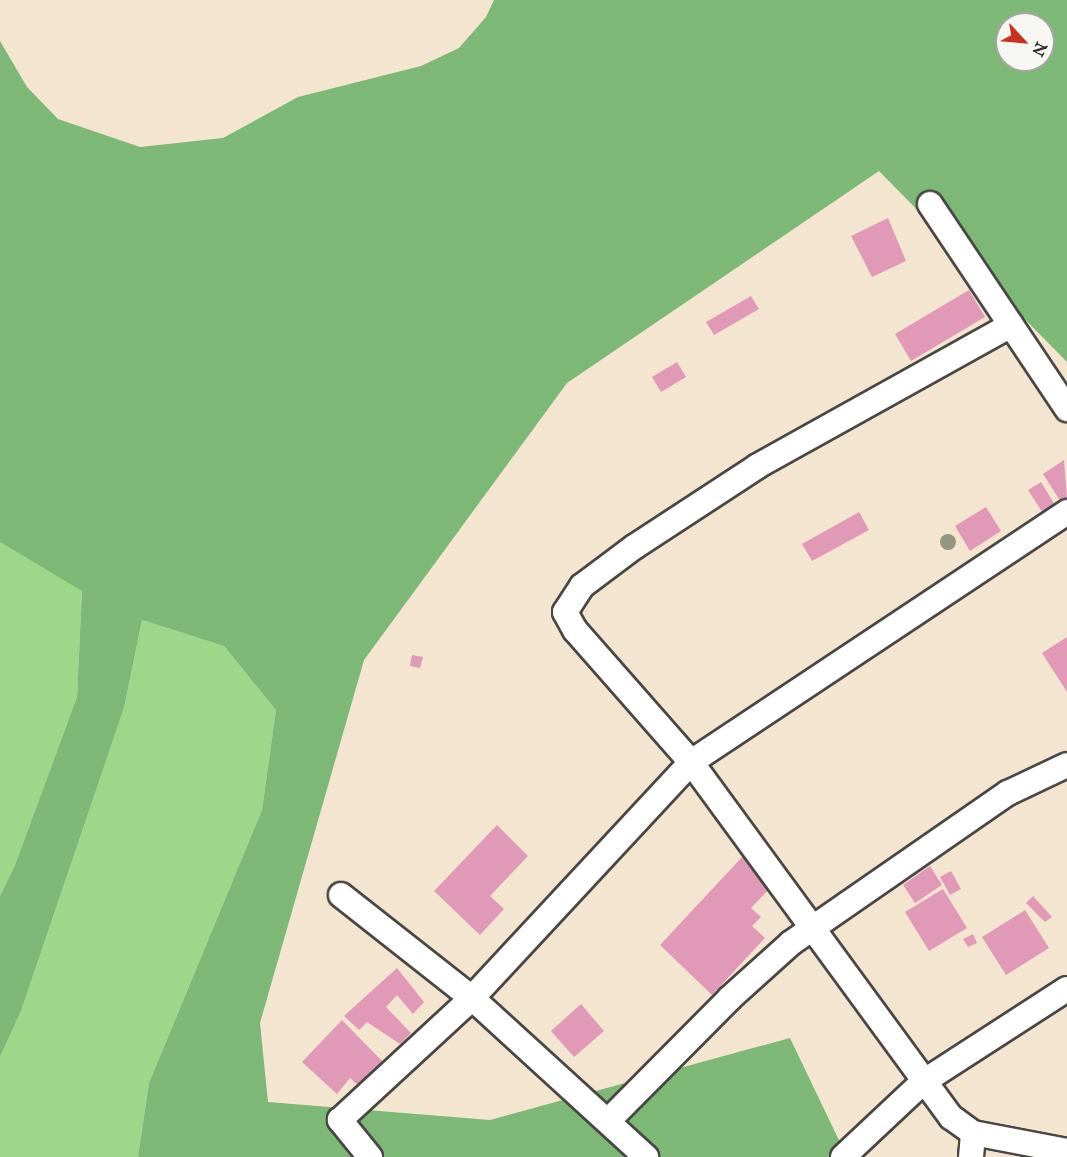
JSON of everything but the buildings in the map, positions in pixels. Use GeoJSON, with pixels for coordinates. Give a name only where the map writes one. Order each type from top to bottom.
{"type":"FeatureCollection","features":[{"type":"Feature","properties":{"kind":"street"},"geometry":{"type":"LineString","coordinates":[[930,204],[1067,409]]}},
{"type":"Feature","properties":{"kind":"street"},"geometry":{"type":"LineString","coordinates":[[1011,326],[758,466],[634,547],[582,586],[565,612],[576,630],[691,762],[923,1082],[972,1145],[1067,1152]]}},
{"type":"Feature","properties":{"kind":"street"},"geometry":{"type":"LineString","coordinates":[[370,1157],[340,1120],[472,998],[691,762],[1067,512]]}},
{"type":"Feature","properties":{"kind":"street"},"geometry":{"type":"LineString","coordinates":[[608,1121],[730,998],[813,928],[1008,793],[1067,765]]}},
{"type":"Feature","properties":{"kind":"street"},"geometry":{"type":"LineString","coordinates":[[341,895],[472,998],[646,1157]]}},
{"type":"Feature","properties":{"kind":"street"},"geometry":{"type":"LineString","coordinates":[[843,1157],[923,1082],[1067,989]]}},
{"type":"Feature","properties":{"kind":"green space"},"geometry":{"type":"Polygon","coordinates":[[[494,0],[1067,0],[1067,362],[879,171],[567,383],[364,660],[260,1023],[268,1102],[490,1120],[790,1038],[847,1157],[138,1157],[149,1083],[262,810],[276,710],[224,646],[142,620],[124,708],[21,1011],[0,1057],[0,896],[15,865],[77,697],[82,591],[0,542],[0,41],[27,87],[58,119],[140,147],[223,138],[298,97],[421,66],[459,48],[486,17],[494,0]]]}},
{"type":"Feature","properties":{"kind":"green space"},"geometry":{"type":"Polygon","coordinates":[[[0,542],[82,590],[77,697],[15,865],[0,896],[0,542]]]}},
{"type":"Feature","properties":{"kind":"green space"},"geometry":{"type":"Polygon","coordinates":[[[142,620],[224,646],[276,710],[262,810],[149,1083],[138,1157],[0,1157],[0,1057],[21,1011],[124,708],[142,620]]]}}]}
